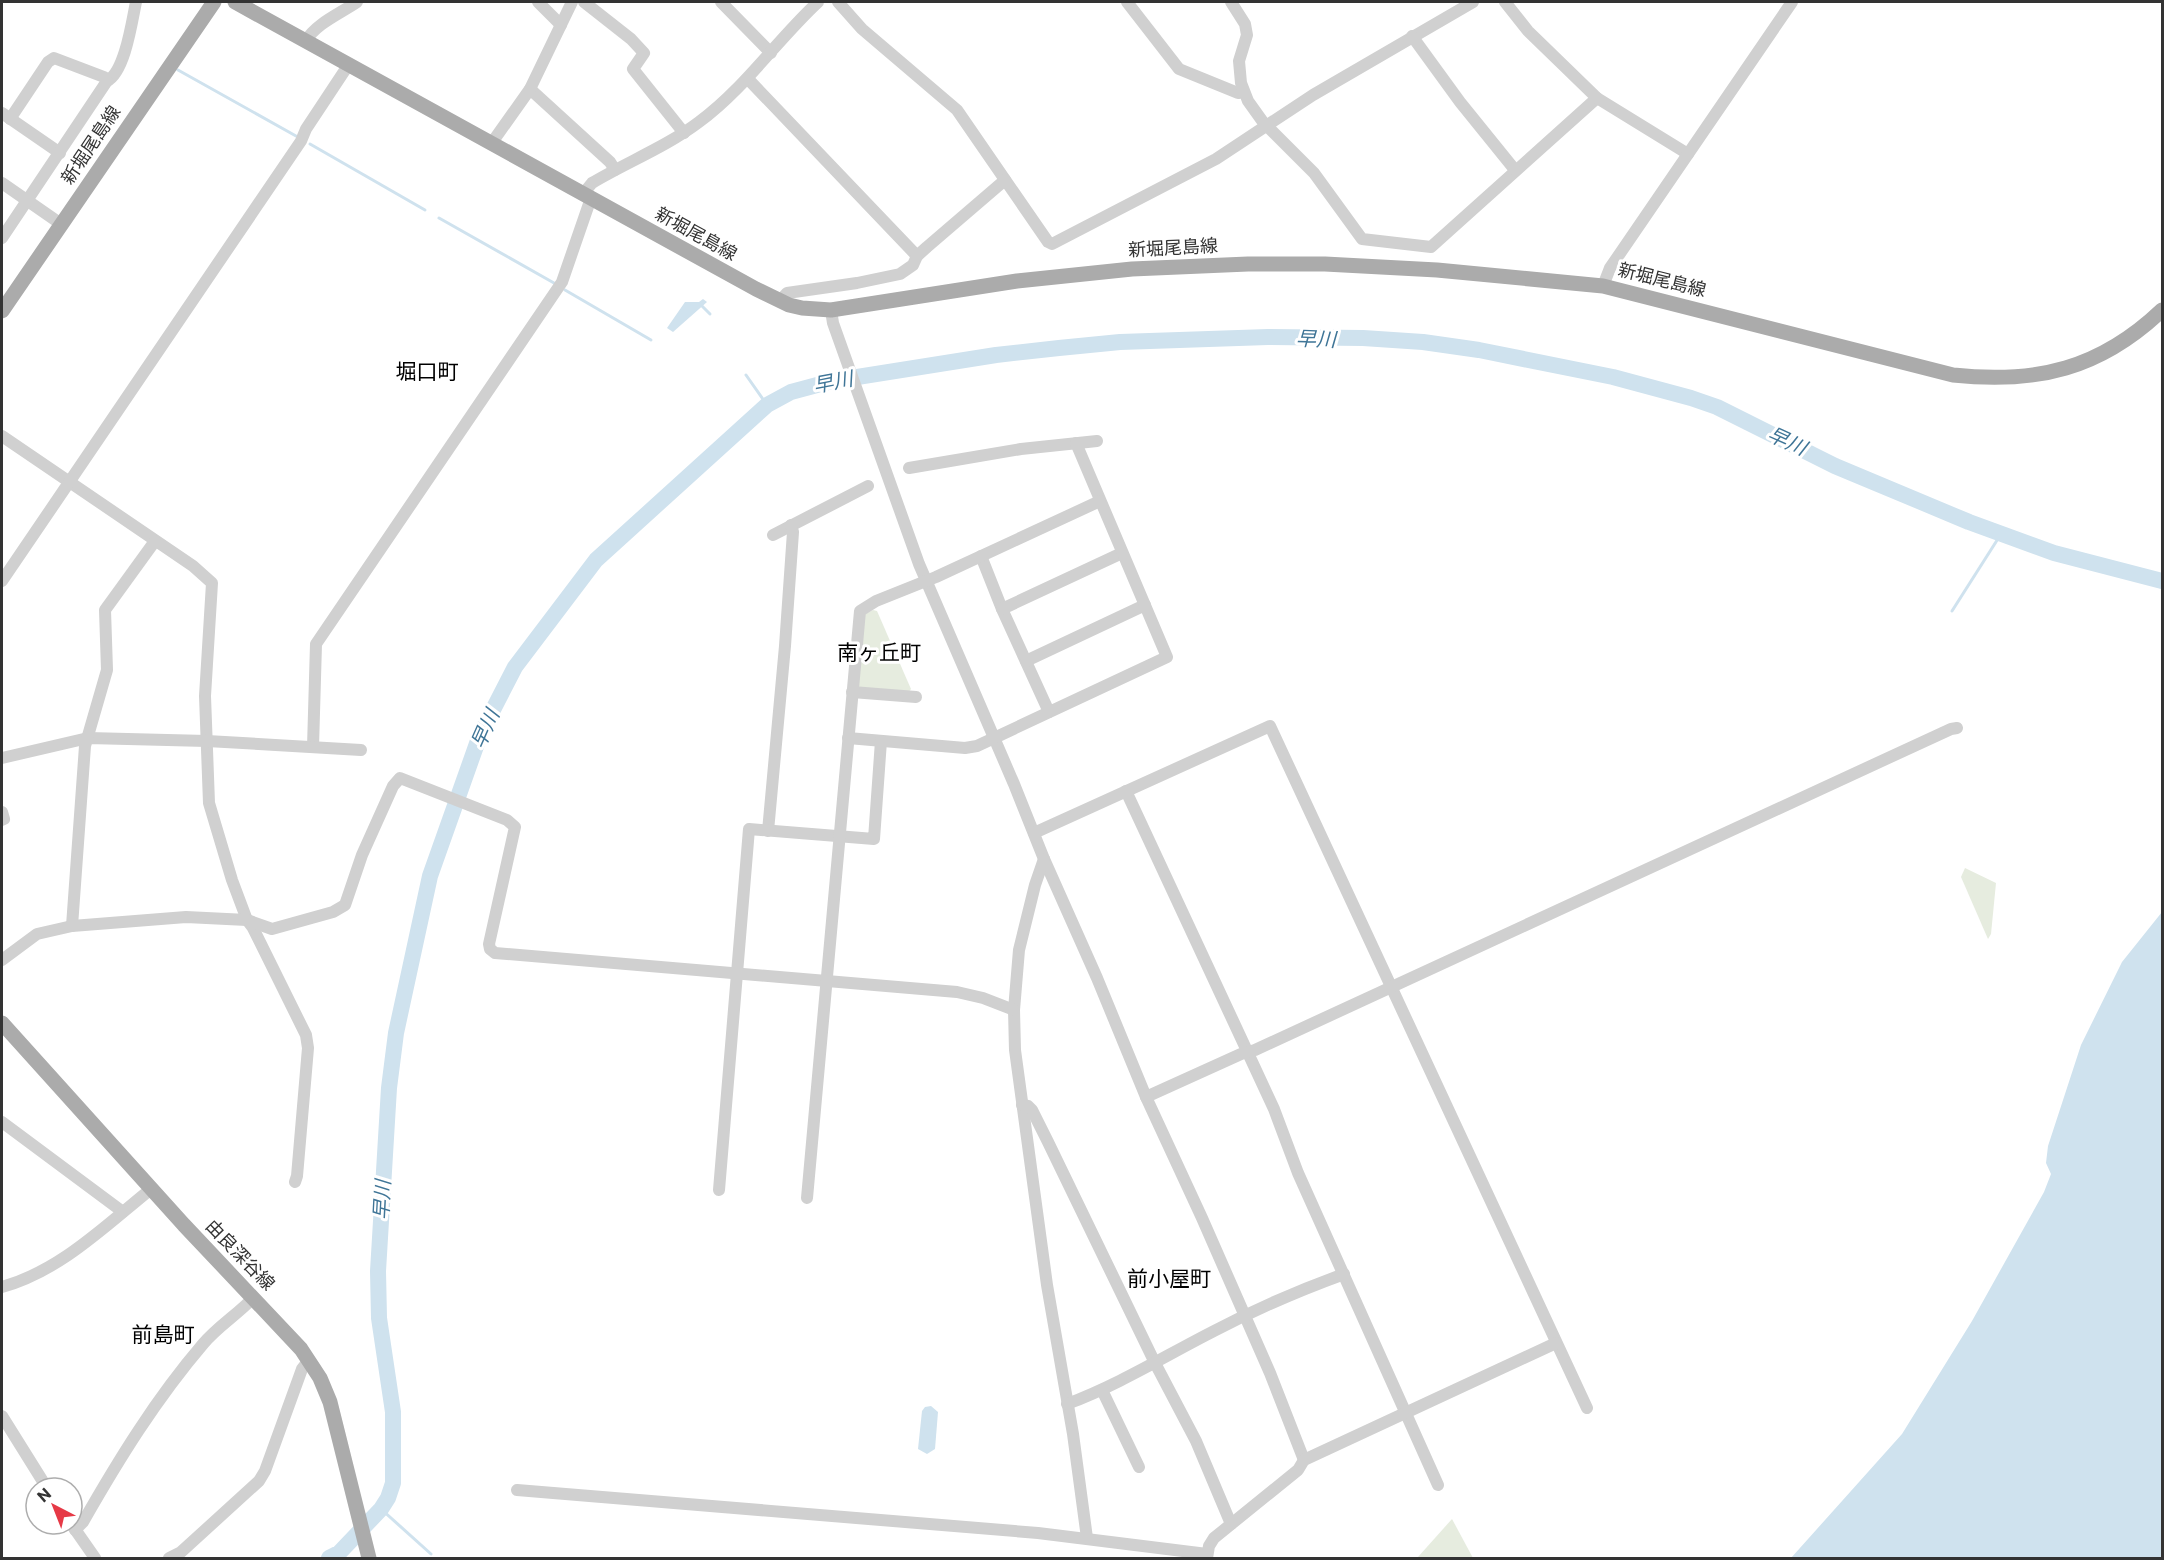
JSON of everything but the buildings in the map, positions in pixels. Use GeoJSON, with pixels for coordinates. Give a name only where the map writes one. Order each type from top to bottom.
{"type":"FeatureCollection","features":[{"type":"Feature","properties":{"kind":"main road","name":"新堀尾島線"},"geometry":{"type":"LineString","coordinates":[[2,310],[214,2]]}},
{"type":"Feature","properties":{"kind":"main road","name":"新堀尾島線"},"geometry":{"type":"LineString","coordinates":[[235,2],[780,301],[802,308],[831,310],[1074,274],[1135,268],[1248,264],[1370,266],[1505,275],[1603,286],[1953,375],[1986,378],[2023,377],[2058,371],[2102,354],[2136,333],[2163,310]]}},
{"type":"Feature","properties":{"kind":"main road","name":"由良深谷線"},"geometry":{"type":"LineString","coordinates":[[2,1023],[309,1360],[328,1396],[369,1558]]}},
{"type":"Feature","properties":{"kind":"street"},"geometry":{"type":"LineString","coordinates":[[2,238],[107,81],[112,78],[120,66],[136,2]]}},
{"type":"Feature","properties":{"kind":"street"},"geometry":{"type":"LineString","coordinates":[[306,41],[317,28],[357,2]]}},
{"type":"Feature","properties":{"kind":"street"},"geometry":{"type":"LineString","coordinates":[[538,2],[561,25]]}},
{"type":"Feature","properties":{"kind":"street"},"geometry":{"type":"LineString","coordinates":[[491,144],[530,89],[572,2]]}},
{"type":"Feature","properties":{"kind":"street"},"geometry":{"type":"LineString","coordinates":[[584,2],[631,39],[644,53],[633,69],[684,133]]}},
{"type":"Feature","properties":{"kind":"street"},"geometry":{"type":"LineString","coordinates":[[721,2],[771,53]]}},
{"type":"Feature","properties":{"kind":"street"},"geometry":{"type":"LineString","coordinates":[[313,747],[316,644],[562,282],[592,183],[673,140],[715,109],[748,79],[799,19],[818,2]]}},
{"type":"Feature","properties":{"kind":"street"},"geometry":{"type":"LineString","coordinates":[[838,2],[862,29],[957,110],[1048,242],[1056,243],[1216,159],[1313,95],[1473,2]]}},
{"type":"Feature","properties":{"kind":"street"},"geometry":{"type":"LineString","coordinates":[[1127,2],[1179,69],[1238,93],[1244,92]]}},
{"type":"Feature","properties":{"kind":"street"},"geometry":{"type":"LineString","coordinates":[[1231,2],[1245,24],[1247,35],[1239,61],[1244,92],[1263,122],[1314,173],[1362,239],[1431,247],[1597,98]]}},
{"type":"Feature","properties":{"kind":"street"},"geometry":{"type":"LineString","coordinates":[[1505,2],[1528,31],[1597,98],[1688,154]]}},
{"type":"Feature","properties":{"kind":"street"},"geometry":{"type":"LineString","coordinates":[[1603,286],[1610,268],[1792,2]]}},
{"type":"Feature","properties":{"kind":"street"},"geometry":{"type":"LineString","coordinates":[[1412,36],[1460,102],[1515,170]]}},
{"type":"Feature","properties":{"kind":"street"},"geometry":{"type":"LineString","coordinates":[[60,153],[6,116],[48,62],[54,58],[104,77],[107,81]]}},
{"type":"Feature","properties":{"kind":"street"},"geometry":{"type":"LineString","coordinates":[[2,581],[301,141],[306,129],[349,64]]}},
{"type":"Feature","properties":{"kind":"street"},"geometry":{"type":"LineString","coordinates":[[748,79],[917,256]]}},
{"type":"Feature","properties":{"kind":"street"},"geometry":{"type":"LineString","coordinates":[[530,89],[610,162],[615,170]]}},
{"type":"Feature","properties":{"kind":"street"},"geometry":{"type":"LineString","coordinates":[[780,301],[787,293],[900,274],[913,265],[917,256],[1005,180]]}},
{"type":"Feature","properties":{"kind":"street"},"geometry":{"type":"LineString","coordinates":[[2,183],[61,224]]}},
{"type":"Feature","properties":{"kind":"street"},"geometry":{"type":"LineString","coordinates":[[831,310],[919,564],[1146,1097],[1270,1373],[1304,1460]]}},
{"type":"Feature","properties":{"kind":"street"},"geometry":{"type":"LineString","coordinates":[[2,436],[193,566],[212,583],[205,696],[209,803],[232,880],[247,920],[306,1035],[307,1060],[295,1182]]}},
{"type":"Feature","properties":{"kind":"street"},"geometry":{"type":"LineString","coordinates":[[909,468],[1021,449],[1098,441]]}},
{"type":"Feature","properties":{"kind":"street"},"geometry":{"type":"LineString","coordinates":[[848,738],[965,748],[977,746],[1167,657],[1076,443]]}},
{"type":"Feature","properties":{"kind":"street"},"geometry":{"type":"LineString","coordinates":[[773,535],[868,486]]}},
{"type":"Feature","properties":{"kind":"street"},"geometry":{"type":"LineString","coordinates":[[807,1198],[860,611],[876,601],[1100,501]]}},
{"type":"Feature","properties":{"kind":"street"},"geometry":{"type":"LineString","coordinates":[[768,831],[785,646],[793,532],[791,525]]}},
{"type":"Feature","properties":{"kind":"street"},"geometry":{"type":"LineString","coordinates":[[72,926],[85,746],[107,670],[105,610],[155,541]]}},
{"type":"Feature","properties":{"kind":"street"},"geometry":{"type":"LineString","coordinates":[[1002,609],[1122,553]]}},
{"type":"Feature","properties":{"kind":"street"},"geometry":{"type":"LineString","coordinates":[[981,556],[1002,609],[1049,712]]}},
{"type":"Feature","properties":{"kind":"street"},"geometry":{"type":"LineString","coordinates":[[1026,661],[1145,605]]}},
{"type":"Feature","properties":{"kind":"street"},"geometry":{"type":"LineString","coordinates":[[852,692],[916,697]]}},
{"type":"Feature","properties":{"kind":"street"},"geometry":{"type":"LineString","coordinates":[[1034,833],[1270,726],[1587,1408]]}},
{"type":"Feature","properties":{"kind":"street"},"geometry":{"type":"LineString","coordinates":[[1146,1097],[1241,1054],[1248,1053],[1957,728]]}},
{"type":"Feature","properties":{"kind":"street"},"geometry":{"type":"LineString","coordinates":[[2,758],[88,738],[207,741],[361,750]]}},
{"type":"Feature","properties":{"kind":"street"},"geometry":{"type":"LineString","coordinates":[[719,1190],[749,829],[874,839],[881,741]]}},
{"type":"Feature","properties":{"kind":"street"},"geometry":{"type":"LineString","coordinates":[[2,960],[37,934],[72,926],[186,917],[247,920],[272,929],[333,912],[345,905],[362,855],[393,786],[400,778],[507,820],[515,827],[489,944],[490,949],[495,953],[957,992],[983,998],[1014,1010]]}},
{"type":"Feature","properties":{"kind":"street"},"geometry":{"type":"LineString","coordinates":[[1126,791],[1274,1109],[1298,1173],[1438,1485]]}},
{"type":"Feature","properties":{"kind":"street"},"geometry":{"type":"LineString","coordinates":[[2,812],[4,819],[2,820]]}},
{"type":"Feature","properties":{"kind":"street"},"geometry":{"type":"LineString","coordinates":[[1044,859],[1019,950],[1014,1010],[1015,1050],[1047,1285],[1083,1496],[1087,1538]]}},
{"type":"Feature","properties":{"kind":"street"},"geometry":{"type":"LineString","coordinates":[[1022,1105],[1032,1110],[1048,1142],[1155,1363],[1196,1441],[1231,1524]]}},
{"type":"Feature","properties":{"kind":"street"},"geometry":{"type":"LineString","coordinates":[[2,1122],[123,1212]]}},
{"type":"Feature","properties":{"kind":"street"},"geometry":{"type":"LineString","coordinates":[[2,1287],[55,1265],[151,1189]]}},
{"type":"Feature","properties":{"kind":"street"},"geometry":{"type":"LineString","coordinates":[[1067,1404],[1102,1390],[1244,1316],[1344,1274]]}},
{"type":"Feature","properties":{"kind":"street"},"geometry":{"type":"LineString","coordinates":[[84,1520],[126,1447],[171,1384],[204,1343],[253,1298]]}},
{"type":"Feature","properties":{"kind":"street"},"geometry":{"type":"LineString","coordinates":[[517,1490],[1087,1538],[1207,1556],[1215,1538],[1298,1470],[1304,1460],[1556,1343]]}},
{"type":"Feature","properties":{"kind":"street"},"geometry":{"type":"LineString","coordinates":[[169,1558],[181,1552],[259,1481],[265,1471],[303,1369],[309,1360]]}},
{"type":"Feature","properties":{"kind":"street"},"geometry":{"type":"LineString","coordinates":[[1102,1390],[1139,1467]]}},
{"type":"Feature","properties":{"kind":"street"},"geometry":{"type":"LineString","coordinates":[[2,1416],[40,1476]]}},
{"type":"Feature","properties":{"kind":"street"},"geometry":{"type":"LineString","coordinates":[[79,1536],[95,1558]]}},
{"type":"Feature","properties":{"kind":"shaded area"},"geometry":{"type":"Polygon","coordinates":[[[873,610],[877,611],[911,689],[907,694],[858,687],[865,614],[873,610]]]}},
{"type":"Feature","properties":{"kind":"shaded area"},"geometry":{"type":"Polygon","coordinates":[[[1965,868],[1996,883],[1991,934],[1988,939],[1961,877],[1965,868]]]}},
{"type":"Feature","properties":{"kind":"shaded area"},"geometry":{"type":"Polygon","coordinates":[[[1452,1519],[1473,1558],[1418,1558],[1418,1557],[1452,1519]]]}},
{"type":"Feature","properties":{"kind":"water"},"geometry":{"type":"Polygon","coordinates":[[[703,299],[707,302],[673,332],[667,328],[685,302],[699,302],[703,299]]]}},
{"type":"Feature","properties":{"kind":"water"},"geometry":{"type":"Polygon","coordinates":[[[2162,912],[2162,1558],[1791,1558],[1902,1434],[1972,1321],[2044,1192],[2051,1174],[2046,1163],[2048,1146],[2081,1045],[2122,962],[2162,912]]]}},
{"type":"Feature","properties":{"kind":"water"},"geometry":{"type":"Polygon","coordinates":[[[931,1406],[938,1412],[935,1449],[927,1454],[918,1449],[922,1411],[925,1407],[931,1406]]]}},
{"type":"Feature","properties":{"kind":"waterway"},"geometry":{"type":"LineString","coordinates":[[178,70],[296,136]]}},
{"type":"Feature","properties":{"kind":"waterway"},"geometry":{"type":"LineString","coordinates":[[310,144],[425,210]]}},
{"type":"Feature","properties":{"kind":"waterway"},"geometry":{"type":"LineString","coordinates":[[439,218],[554,283]]}},
{"type":"Feature","properties":{"kind":"waterway"},"geometry":{"type":"LineString","coordinates":[[565,290],[651,340]]}},
{"type":"Feature","properties":{"kind":"waterway"},"geometry":{"type":"LineString","coordinates":[[701,305],[710,314]]}},
{"type":"Feature","properties":{"kind":"waterway","name":"早川"},"geometry":{"type":"LineString","coordinates":[[329,1558],[339,1553],[381,1509],[393,1483],[393,1412],[379,1318],[378,1271],[389,1088],[396,1033],[430,876],[480,735],[515,667],[596,560],[767,405],[791,392],[832,381],[996,355],[1120,342],[1268,337],[1363,338],[1423,342],[1479,350],[1613,377],[1691,398],[1717,407],[1835,466],[1969,522],[2054,553],[2162,581]]}},
{"type":"Feature","properties":{"kind":"waterway"},"geometry":{"type":"LineString","coordinates":[[746,375],[767,405]]}},
{"type":"Feature","properties":{"kind":"waterway"},"geometry":{"type":"LineString","coordinates":[[1952,611],[2001,534]]}},
{"type":"Feature","properties":{"kind":"waterway"},"geometry":{"type":"LineString","coordinates":[[381,1509],[431,1554]]}},
{"type":"Feature","properties":{"kind":"district","name":"堀口町"},"geometry":{"type":"Point","coordinates":[427,372]}},
{"type":"Feature","properties":{"kind":"district","name":"南ヶ丘町"},"geometry":{"type":"Point","coordinates":[879,653]}},
{"type":"Feature","properties":{"kind":"district","name":"前小屋町"},"geometry":{"type":"Point","coordinates":[1169,1279]}},
{"type":"Feature","properties":{"kind":"district","name":"前島町"},"geometry":{"type":"Point","coordinates":[163,1335]}}]}
